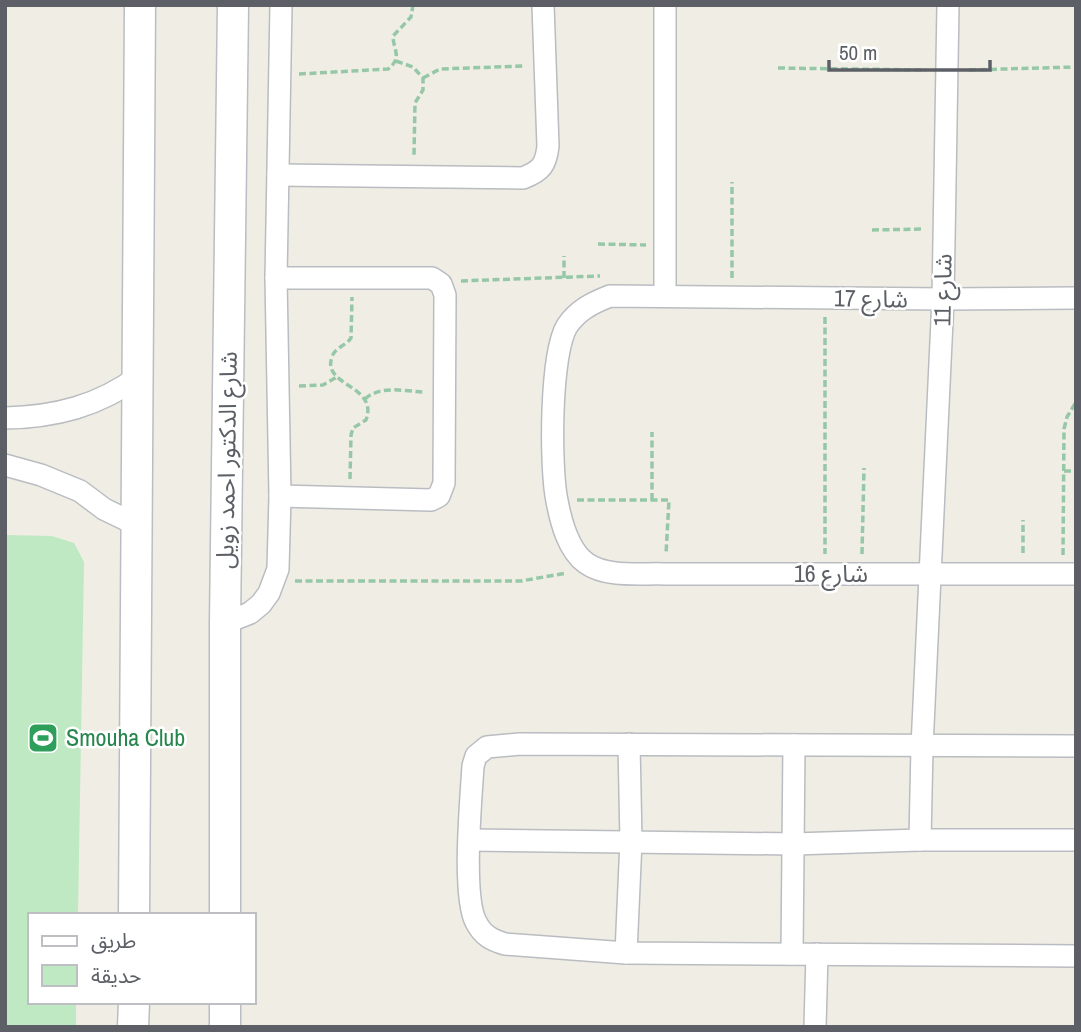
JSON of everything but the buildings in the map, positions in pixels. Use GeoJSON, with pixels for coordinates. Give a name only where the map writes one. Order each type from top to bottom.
{"type":"FeatureCollection","features":[{"type":"Feature","properties":{"kind":"street"},"geometry":{"type":"LineString","coordinates":[[134,913],[140,5]]}},
{"type":"Feature","properties":{"kind":"street","name":"شارع الدكتور احمد زويل"},"geometry":{"type":"LineString","coordinates":[[225,913],[225,623],[233,5]]}},
{"type":"Feature","properties":{"kind":"street"},"geometry":{"type":"LineString","coordinates":[[225,623],[250,613],[269,593],[275,581],[280,496],[276,278],[281,5]]}},
{"type":"Feature","properties":{"kind":"street"},"geometry":{"type":"LineString","coordinates":[[278,175],[523,178],[543,168],[548,146],[543,5]]}},
{"type":"Feature","properties":{"kind":"street"},"geometry":{"type":"LineString","coordinates":[[665,5],[665,296]]}},
{"type":"Feature","properties":{"kind":"street","name":"شارع 11"},"geometry":{"type":"LineString","coordinates":[[920,840],[943,299],[948,5]]}},
{"type":"Feature","properties":{"kind":"street"},"geometry":{"type":"LineString","coordinates":[[276,278],[426,278],[439,282],[445,295],[444,487],[439,496],[431,500],[280,496]]}},
{"type":"Feature","properties":{"kind":"street","name":"شارع 17"},"geometry":{"type":"LineString","coordinates":[[588,564],[579,557],[564,529],[556,500],[555,385],[559,346],[566,328],[577,314],[592,303],[610,296],[1076,298]]}},
{"type":"Feature","properties":{"kind":"street"},"geometry":{"type":"LineString","coordinates":[[5,418],[79,408],[119,391],[139,376]]}},
{"type":"Feature","properties":{"kind":"street"},"geometry":{"type":"LineString","coordinates":[[5,465],[41,475],[80,491],[104,509],[137,525]]}},
{"type":"Feature","properties":{"kind":"street","name":"شارع 16"},"geometry":{"type":"LineString","coordinates":[[588,564],[598,570],[610,572],[665,574],[1069,574]]}},
{"type":"Feature","properties":{"kind":"street"},"geometry":{"type":"LineString","coordinates":[[1076,746],[520,744],[487,747],[481,750],[473,766],[469,841],[471,906],[474,919],[490,939],[528,947],[626,953],[1076,956]]}},
{"type":"Feature","properties":{"kind":"street"},"geometry":{"type":"LineString","coordinates":[[626,953],[631,841],[629,744]]}},
{"type":"Feature","properties":{"kind":"street"},"geometry":{"type":"LineString","coordinates":[[792,954],[794,745]]}},
{"type":"Feature","properties":{"kind":"street"},"geometry":{"type":"LineString","coordinates":[[469,841],[794,844],[920,840],[1076,840]]}},
{"type":"Feature","properties":{"kind":"street"},"geometry":{"type":"LineString","coordinates":[[815,1027],[817,954]]}},
{"type":"Feature","properties":{"kind":"street"},"geometry":{"type":"LineString","coordinates":[[133,1027],[134,1004]]}},
{"type":"Feature","properties":{"kind":"street"},"geometry":{"type":"LineString","coordinates":[[225,1004],[225,1027]]}},
{"type":"Feature","properties":{"kind":"path"},"geometry":{"type":"LineString","coordinates":[[279,75],[388,69],[396,61],[397,50],[393,36],[411,17],[413,5]]}},
{"type":"Feature","properties":{"kind":"path"},"geometry":{"type":"LineString","coordinates":[[396,61],[413,67],[423,78],[423,90],[415,103],[414,176]]}},
{"type":"Feature","properties":{"kind":"path"},"geometry":{"type":"LineString","coordinates":[[423,78],[439,69],[545,65]]}},
{"type":"Feature","properties":{"kind":"path"},"geometry":{"type":"LineString","coordinates":[[1076,65],[1076,75]]}},
{"type":"Feature","properties":{"kind":"path"},"geometry":{"type":"LineString","coordinates":[[732,182],[732,297]]}},
{"type":"Feature","properties":{"kind":"path"},"geometry":{"type":"LineString","coordinates":[[872,230],[944,229]]}},
{"type":"Feature","properties":{"kind":"path"},"geometry":{"type":"LineString","coordinates":[[598,244],[665,245]]}},
{"type":"Feature","properties":{"kind":"path"},"geometry":{"type":"LineString","coordinates":[[564,256],[564,278]]}},
{"type":"Feature","properties":{"kind":"path"},"geometry":{"type":"LineString","coordinates":[[439,282],[602,276]]}},
{"type":"Feature","properties":{"kind":"path"},"geometry":{"type":"LineString","coordinates":[[350,498],[351,435],[353,428],[363,424],[368,415],[365,400],[357,390],[337,377],[331,369],[335,351],[349,342],[352,334],[352,278]]}},
{"type":"Feature","properties":{"kind":"path"},"geometry":{"type":"LineString","coordinates":[[825,298],[825,574]]}},
{"type":"Feature","properties":{"kind":"path"},"geometry":{"type":"LineString","coordinates":[[278,385],[315,386],[337,377]]}},
{"type":"Feature","properties":{"kind":"path"},"geometry":{"type":"LineString","coordinates":[[365,400],[383,390],[444,393]]}},
{"type":"Feature","properties":{"kind":"path"},"geometry":{"type":"LineString","coordinates":[[1069,574],[1064,429],[1067,417],[1076,402]]}},
{"type":"Feature","properties":{"kind":"path"},"geometry":{"type":"LineString","coordinates":[[652,432],[652,500]]}},
{"type":"Feature","properties":{"kind":"path"},"geometry":{"type":"LineString","coordinates":[[861,574],[864,468]]}},
{"type":"Feature","properties":{"kind":"path"},"geometry":{"type":"LineString","coordinates":[[1064,471],[1076,471]]}},
{"type":"Feature","properties":{"kind":"path"},"geometry":{"type":"LineString","coordinates":[[556,500],[669,500],[665,574]]}},
{"type":"Feature","properties":{"kind":"path"},"geometry":{"type":"LineString","coordinates":[[1022,574],[1023,520]]}},
{"type":"Feature","properties":{"kind":"path"},"geometry":{"type":"LineString","coordinates":[[275,581],[521,581],[568,573],[588,564]]}},
{"type":"Feature","properties":{"kind":"green space","name":"Smouha Club"},"geometry":{"type":"Polygon","coordinates":[[[5,535],[52,536],[74,543],[84,562],[78,913],[28,913],[28,1004],[76,1004],[76,1027],[5,1027],[5,535]]]}},
{"type":"Feature","properties":{"kind":"place","name":"Smouha Club"},"geometry":{"type":"Point","coordinates":[43,738]}}]}
